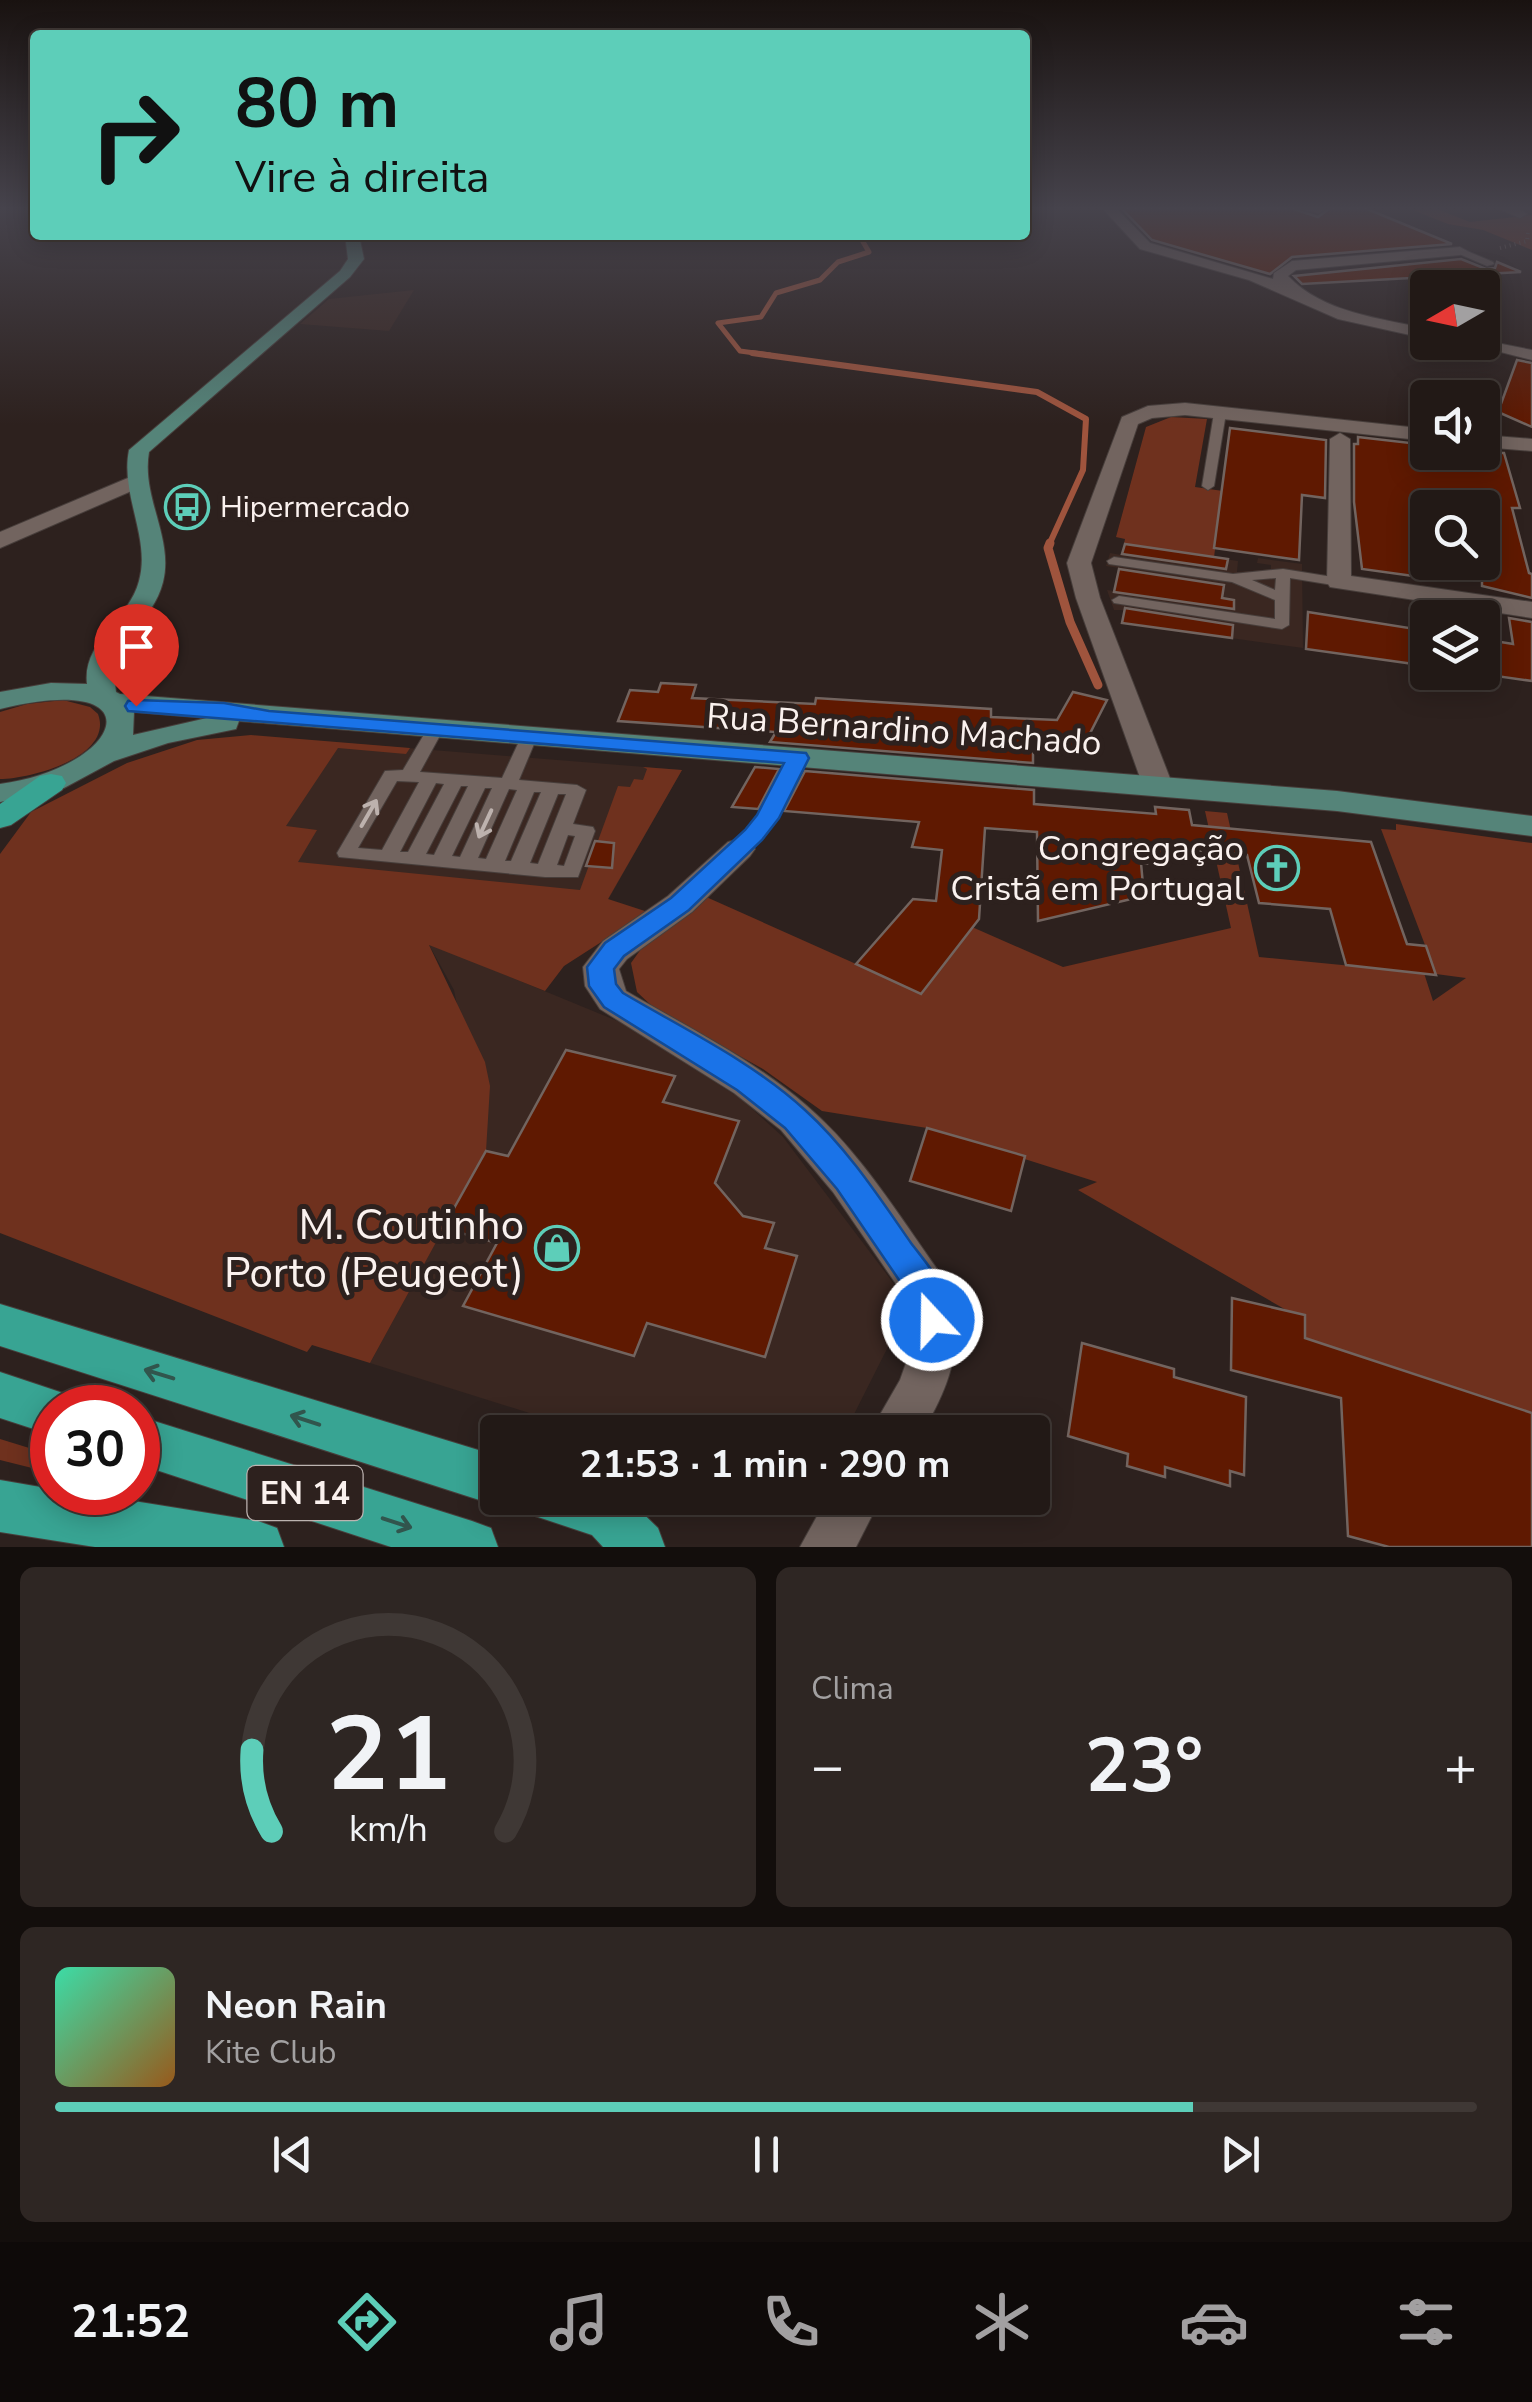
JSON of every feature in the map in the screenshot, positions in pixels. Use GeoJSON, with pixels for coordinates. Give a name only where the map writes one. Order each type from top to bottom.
{"type":"FeatureCollection","features":[{"type":"Feature","properties":{"kind":"main road"},"geometry":{"type":"LineString","coordinates":[[102,756],[122,726],[121,713],[108,699],[98,669],[108,646],[137,610],[150,586],[155,564],[135,481],[135,461],[148,439],[336,281]]}},
{"type":"Feature","properties":{"kind":"main road"},"geometry":{"type":"LineString","coordinates":[[12,698],[108,646]]}},
{"type":"Feature","properties":{"kind":"main road","name":"Rua Bernardino Machado"},"geometry":{"type":"LineString","coordinates":[[12,698],[54,690],[152,708],[224,709],[269,717],[1158,786],[1392,807],[1532,826]]}},
{"type":"Feature","properties":{"kind":"main road","name":"Rua Bernardino Machado"},"geometry":{"type":"LineString","coordinates":[[0,793],[50,783],[102,756],[173,732],[269,717]]}},
{"type":"Feature","properties":{"kind":"main road"},"geometry":{"type":"LineString","coordinates":[[0,818],[50,783]]}},
{"type":"Feature","properties":{"kind":"main road","name":"EN 14"},"geometry":{"type":"LineString","coordinates":[[0,1325],[480,1475]]}},
{"type":"Feature","properties":{"kind":"main road"},"geometry":{"type":"LineString","coordinates":[[0,1395],[30,1405]]}},
{"type":"Feature","properties":{"kind":"main road","name":"EN 14"},"geometry":{"type":"LineString","coordinates":[[160,1447],[472,1547]]}},
{"type":"Feature","properties":{"kind":"main road"},"geometry":{"type":"LineString","coordinates":[[0,1506],[258,1547]]}},
{"type":"Feature","properties":{"kind":"main road"},"geometry":{"type":"LineString","coordinates":[[608,1515],[639,1547]]}},
{"type":"Feature","properties":{"kind":"street"},"geometry":{"type":"LineString","coordinates":[[1263,281],[1344,315],[1410,330]]}},
{"type":"Feature","properties":{"kind":"street"},"geometry":{"type":"LineString","coordinates":[[1284,281],[1297,295]]}},
{"type":"Feature","properties":{"kind":"street"},"geometry":{"type":"LineString","coordinates":[[1500,349],[1532,356]]}},
{"type":"Feature","properties":{"kind":"street"},"geometry":{"type":"LineString","coordinates":[[1158,786],[1088,598],[1079,563],[1129,421],[1158,410],[1410,433]]}},
{"type":"Feature","properties":{"kind":"street"},"geometry":{"type":"LineString","coordinates":[[1340,440],[1339,582],[1532,610]]}},
{"type":"Feature","properties":{"kind":"street"},"geometry":{"type":"LineString","coordinates":[[1500,447],[1530,457]]}},
{"type":"Feature","properties":{"kind":"street"},"geometry":{"type":"LineString","coordinates":[[0,541],[135,481]]}},
{"type":"Feature","properties":{"kind":"street"},"geometry":{"type":"LineString","coordinates":[[739,849],[680,904],[615,950],[601,967],[603,986],[614,1000],[748,1082],[795,1119],[848,1180],[929,1294],[935,1346],[920,1392],[906,1415]]}},
{"type":"Feature","properties":{"kind":"street"},"geometry":{"type":"LineString","coordinates":[[826,1547],[846,1515]]}},
{"type":"Feature","properties":{"kind":"lane"},"geometry":{"type":"LineString","coordinates":[[1208,486],[1220,413]]}},
{"type":"Feature","properties":{"kind":"lane"},"geometry":{"type":"LineString","coordinates":[[1114,561],[1233,578],[1284,574],[1339,582]]}},
{"type":"Feature","properties":{"kind":"lane"},"geometry":{"type":"LineString","coordinates":[[1119,600],[1282,624],[1284,574]]}},
{"type":"Feature","properties":{"kind":"lane"},"geometry":{"type":"LineString","coordinates":[[1233,578],[1283,598]]}},
{"type":"Feature","properties":{"kind":"lane"},"geometry":{"type":"LineString","coordinates":[[409,776],[435,730]]}},
{"type":"Feature","properties":{"kind":"lane"},"geometry":{"type":"LineString","coordinates":[[466,864],[530,737]]}},
{"type":"Feature","properties":{"kind":"lane"},"geometry":{"type":"LineString","coordinates":[[739,849],[767,818],[798,758]]}},
{"type":"Feature","properties":{"kind":"lane"},"geometry":{"type":"LineString","coordinates":[[391,774],[430,778],[577,790],[562,829],[586,831],[571,873],[346,853],[391,774]]}},
{"type":"Feature","properties":{"kind":"lane"},"geometry":{"type":"LineString","coordinates":[[388,857],[430,778]]}},
{"type":"Feature","properties":{"kind":"lane"},"geometry":{"type":"LineString","coordinates":[[414,859],[455,780]]}},
{"type":"Feature","properties":{"kind":"lane"},"geometry":{"type":"LineString","coordinates":[[440,862],[479,782]]}},
{"type":"Feature","properties":{"kind":"lane"},"geometry":{"type":"LineString","coordinates":[[493,866],[528,786]]}},
{"type":"Feature","properties":{"kind":"lane"},"geometry":{"type":"LineString","coordinates":[[518,868],[552,788]]}},
{"type":"Feature","properties":{"kind":"shaded area"},"geometry":{"type":"Polygon","coordinates":[[[414,290],[389,331],[300,324],[329,299],[414,290]]]}},
{"type":"Feature","properties":{"kind":"shaded area"},"geometry":{"type":"Polygon","coordinates":[[[1171,417],[1207,419],[1195,487],[1223,491],[1214,557],[1124,544],[1125,539],[1116,537],[1146,427],[1171,417]]]}},
{"type":"Feature","properties":{"kind":"shaded area"},"geometry":{"type":"Polygon","coordinates":[[[1124,544],[1238,561],[1237,572],[1271,569],[1271,565],[1257,563],[1258,558],[1302,564],[1303,648],[1122,623],[1124,610],[1114,610],[1107,590],[1114,591],[1119,568],[1106,566],[1110,553],[1121,555],[1124,544]]]}},
{"type":"Feature","properties":{"kind":"shaded area"},"geometry":{"type":"Polygon","coordinates":[[[63,700],[90,707],[98,714],[100,729],[94,742],[66,763],[30,775],[0,779],[0,712],[63,700]]]}},
{"type":"Feature","properties":{"kind":"shaded area"},"geometry":{"type":"Polygon","coordinates":[[[251,735],[410,748],[406,754],[338,748],[286,826],[317,830],[298,862],[580,890],[618,786],[630,787],[634,779],[643,780],[647,769],[643,767],[682,770],[608,899],[648,912],[564,966],[545,991],[429,945],[485,1062],[490,1086],[486,1151],[370,1363],[312,1345],[307,1352],[0,1233],[0,854],[31,812],[127,763],[197,740],[251,735]]]}},
{"type":"Feature","properties":{"kind":"shaded area"},"geometry":{"type":"Polygon","coordinates":[[[308,740],[682,770],[608,900],[564,966],[164,820],[308,740]]]}},
{"type":"Feature","properties":{"kind":"shaded area"},"geometry":{"type":"Polygon","coordinates":[[[1205,811],[1227,813],[1259,957],[1424,973],[1433,1001],[1466,978],[1436,974],[1381,829],[1396,830],[1396,824],[1532,843],[1532,1413],[1305,1338],[1305,1315],[1288,1311],[1078,1190],[1097,1182],[927,1128],[822,1111],[763,1069],[655,1009],[637,992],[631,963],[641,949],[704,896],[921,993],[972,927],[1063,967],[1231,928],[1205,811]]]}},
{"type":"Feature","properties":{"kind":"shaded area"},"geometry":{"type":"Polygon","coordinates":[[[428,943],[627,1025],[740,1098],[783,1137],[894,1284],[898,1319],[894,1335],[854,1415],[536,1415],[370,1363],[486,1150],[454,990],[428,943]]]}},
{"type":"Feature","properties":{"kind":"shaded area"},"geometry":{"type":"Polygon","coordinates":[[[0,1439],[30,1448],[30,1468],[0,1460],[0,1439]]]}},
{"type":"Feature","properties":{"kind":"building"},"geometry":{"type":"Polygon","coordinates":[[[1299,281],[1353,281],[1302,284],[1299,281]]]}},
{"type":"Feature","properties":{"kind":"building"},"geometry":{"type":"Polygon","coordinates":[[[1517,360],[1532,363],[1532,427],[1500,413],[1517,360]]]}},
{"type":"Feature","properties":{"kind":"building"},"geometry":{"type":"Polygon","coordinates":[[[1230,428],[1326,440],[1325,498],[1302,495],[1299,560],[1214,548],[1230,428]]]}},
{"type":"Feature","properties":{"kind":"building"},"geometry":{"type":"Polygon","coordinates":[[[1358,437],[1410,443],[1410,470],[1500,470],[1500,453],[1504,453],[1520,508],[1512,508],[1532,574],[1532,598],[1482,586],[1482,580],[1500,580],[1500,490],[1410,490],[1410,576],[1362,569],[1354,502],[1354,444],[1358,444],[1358,437]]]}},
{"type":"Feature","properties":{"kind":"building"},"geometry":{"type":"Polygon","coordinates":[[[1125,544],[1228,559],[1226,569],[1122,554],[1125,544]]]}},
{"type":"Feature","properties":{"kind":"building"},"geometry":{"type":"Polygon","coordinates":[[[1119,569],[1224,585],[1222,598],[1234,600],[1234,609],[1114,592],[1119,569]]]}},
{"type":"Feature","properties":{"kind":"building"},"geometry":{"type":"Polygon","coordinates":[[[1125,608],[1233,625],[1232,638],[1122,623],[1125,608]]]}},
{"type":"Feature","properties":{"kind":"building"},"geometry":{"type":"Polygon","coordinates":[[[1308,612],[1410,628],[1410,663],[1306,649],[1308,612]]]}},
{"type":"Feature","properties":{"kind":"building"},"geometry":{"type":"Polygon","coordinates":[[[1509,618],[1532,622],[1532,681],[1500,677],[1500,642],[1513,644],[1509,618]]]}},
{"type":"Feature","properties":{"kind":"building"},"geometry":{"type":"Polygon","coordinates":[[[661,683],[696,685],[692,698],[815,704],[816,698],[991,709],[991,717],[1057,720],[1073,692],[1107,700],[1082,749],[1033,745],[1033,763],[770,742],[776,732],[618,721],[630,690],[658,692],[661,683]]]}},
{"type":"Feature","properties":{"kind":"building"},"geometry":{"type":"Polygon","coordinates":[[[755,767],[779,769],[758,809],[732,807],[755,767]]]}},
{"type":"Feature","properties":{"kind":"building"},"geometry":{"type":"Polygon","coordinates":[[[805,771],[1034,790],[1034,804],[1156,814],[1155,807],[1189,810],[1192,825],[1371,842],[1407,944],[1426,946],[1436,975],[1346,965],[1330,909],[1259,903],[1247,855],[1161,847],[1165,865],[1141,863],[1144,896],[1038,921],[1037,832],[985,828],[979,919],[921,994],[856,964],[913,899],[936,901],[942,850],[912,847],[919,822],[784,811],[805,771]]]}},
{"type":"Feature","properties":{"kind":"building"},"geometry":{"type":"Polygon","coordinates":[[[595,841],[614,843],[612,868],[586,866],[595,841]]]}},
{"type":"Feature","properties":{"kind":"building"},"geometry":{"type":"Polygon","coordinates":[[[566,1050],[675,1076],[663,1102],[739,1121],[715,1183],[743,1216],[774,1223],[765,1248],[797,1256],[765,1357],[647,1323],[634,1356],[463,1306],[497,1243],[443,1228],[486,1151],[508,1156],[566,1050]]]}},
{"type":"Feature","properties":{"kind":"building"},"geometry":{"type":"Polygon","coordinates":[[[927,1128],[1025,1156],[1011,1211],[910,1181],[927,1128]]]}},
{"type":"Feature","properties":{"kind":"building"},"geometry":{"type":"Polygon","coordinates":[[[1232,1298],[1305,1315],[1305,1338],[1532,1413],[1532,1547],[1389,1547],[1348,1536],[1341,1398],[1231,1370],[1232,1298]]]}},
{"type":"Feature","properties":{"kind":"building"},"geometry":{"type":"Polygon","coordinates":[[[1082,1343],[1174,1369],[1174,1377],[1246,1397],[1244,1475],[1230,1471],[1230,1486],[1165,1467],[1165,1477],[1127,1466],[1128,1454],[1068,1436],[1082,1343]]]}},
{"type":"Feature","properties":{"kind":"waterway"},"geometry":{"type":"LineString","coordinates":[[770,355],[740,351],[718,323],[761,317],[776,293],[816,281]]}},
{"type":"Feature","properties":{"kind":"waterway"},"geometry":{"type":"LineString","coordinates":[[752,353],[1037,392],[1086,419],[1083,470],[1049,545]]}},
{"type":"Feature","properties":{"kind":"waterway"},"geometry":{"type":"LineString","coordinates":[[1050,543],[1048,548],[1070,622],[1098,685]]}},
{"type":"Feature","properties":{"kind":"place","name":"Hipermercado"},"geometry":{"type":"Point","coordinates":[187,507]}},
{"type":"Feature","properties":{"kind":"place","name":"Congregação Cristã em Portugal"},"geometry":{"type":"Point","coordinates":[1277,868]}},
{"type":"Feature","properties":{"kind":"place","name":"M. Coutinho Porto (Peugeot)"},"geometry":{"type":"Point","coordinates":[557,1248]}},
{"type":"Feature","properties":{"kind":"route"},"geometry":{"type":"LineString","coordinates":[[136,706],[224,709],[269,717],[798,758],[767,818],[753,835],[680,904],[615,950],[601,967],[603,986],[614,1000],[748,1082],[795,1119],[848,1180],[929,1294],[932,1320]]}}]}
